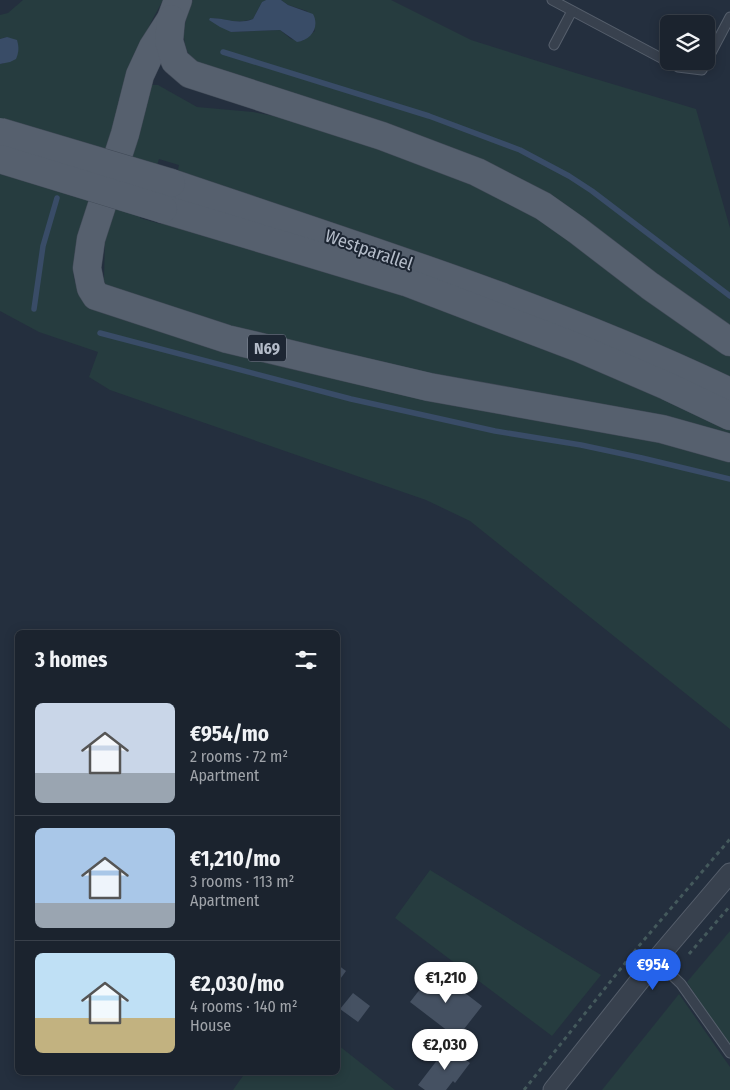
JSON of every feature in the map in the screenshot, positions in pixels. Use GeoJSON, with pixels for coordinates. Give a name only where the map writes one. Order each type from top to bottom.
{"type":"FeatureCollection","features":[{"type":"Feature","properties":{"kind":"main road","name":"N69"},"geometry":{"type":"LineString","coordinates":[[175,9],[170,42],[175,61],[190,74],[382,136],[477,172],[543,206],[650,286],[730,342]]}},
{"type":"Feature","properties":{"kind":"main road","name":"N69"},"geometry":{"type":"LineString","coordinates":[[175,9],[153,47],[140,75],[125,134],[91,239],[87,268],[91,288],[96,296],[227,338],[314,360],[429,387],[639,424],[687,435],[730,448]]}},
{"type":"Feature","properties":{"kind":"main road","name":"Westparallel"},"geometry":{"type":"LineString","coordinates":[[0,132],[171,182],[418,267],[579,326],[684,370],[730,392]]}},
{"type":"Feature","properties":{"kind":"main road","name":"Westparallel"},"geometry":{"type":"LineString","coordinates":[[0,159],[406,282],[579,348],[730,416]]}},
{"type":"Feature","properties":{"kind":"street"},"geometry":{"type":"LineString","coordinates":[[553,1090],[656,960],[730,872]]}},
{"type":"Feature","properties":{"kind":"lane"},"geometry":{"type":"LineString","coordinates":[[552,0],[678,67],[702,70],[730,17]]}},
{"type":"Feature","properties":{"kind":"lane"},"geometry":{"type":"LineString","coordinates":[[554,45],[572,11]]}},
{"type":"Feature","properties":{"kind":"lane"},"geometry":{"type":"LineString","coordinates":[[656,960],[681,984],[730,1053]]}},
{"type":"Feature","properties":{"kind":"path"},"geometry":{"type":"LineString","coordinates":[[524,1090],[638,947],[730,838]]}},
{"type":"Feature","properties":{"kind":"path"},"geometry":{"type":"LineString","coordinates":[[671,974],[730,906]]}},
{"type":"Feature","properties":{"kind":"green space"},"geometry":{"type":"Polygon","coordinates":[[[23,0],[163,0],[150,24],[112,131],[80,236],[73,269],[74,279],[79,291],[730,453],[730,729],[470,521],[426,500],[110,390],[89,377],[98,352],[39,332],[0,311],[0,64],[3,64],[7,37],[0,39],[0,15],[8,13],[23,0]]]}},
{"type":"Feature","properties":{"kind":"green space"},"geometry":{"type":"Polygon","coordinates":[[[193,0],[266,0],[262,2],[253,19],[238,21],[213,18],[231,32],[280,30],[291,39],[302,41],[315,31],[307,11],[288,5],[281,0],[391,0],[471,40],[696,109],[730,228],[730,334],[583,220],[207,72],[192,58],[185,45],[185,22],[193,0]]]}},
{"type":"Feature","properties":{"kind":"green space"},"geometry":{"type":"Polygon","coordinates":[[[152,85],[158,85],[197,107],[253,112],[295,120],[459,174],[532,212],[730,351],[730,387],[181,175],[182,172],[178,170],[179,165],[159,159],[140,218],[161,224],[162,221],[386,282],[730,423],[730,441],[326,357],[106,285],[104,281],[105,235],[152,85]]]}},
{"type":"Feature","properties":{"kind":"green space"},"geometry":{"type":"Polygon","coordinates":[[[430,870],[601,975],[552,1036],[395,918],[430,870]]]}},
{"type":"Feature","properties":{"kind":"green space"},"geometry":{"type":"Polygon","coordinates":[[[730,931],[730,1047],[687,982],[730,931]]]}},
{"type":"Feature","properties":{"kind":"green space"},"geometry":{"type":"Polygon","coordinates":[[[679,994],[730,1067],[730,1090],[602,1090],[679,994]]]}},
{"type":"Feature","properties":{"kind":"green space"},"geometry":{"type":"Polygon","coordinates":[[[340,1047],[395,1090],[233,1090],[244,1075],[340,1075],[340,1047]]]}},
{"type":"Feature","properties":{"kind":"water"},"geometry":{"type":"Polygon","coordinates":[[[266,0],[281,0],[288,5],[313,14],[315,28],[313,32],[306,39],[297,42],[280,30],[231,32],[209,20],[210,18],[237,21],[253,19],[262,2],[266,0]]]}},
{"type":"Feature","properties":{"kind":"water"},"geometry":{"type":"Polygon","coordinates":[[[7,37],[17,40],[18,54],[16,59],[0,64],[0,39],[7,37]]]}},
{"type":"Feature","properties":{"kind":"building"},"geometry":{"type":"Polygon","coordinates":[[[340,966],[346,971],[340,979],[340,966]]]}},
{"type":"Feature","properties":{"kind":"building"},"geometry":{"type":"Polygon","coordinates":[[[435,970],[482,1006],[457,1038],[410,1002],[435,970]]]}},
{"type":"Feature","properties":{"kind":"building"},"geometry":{"type":"Polygon","coordinates":[[[353,993],[370,1006],[358,1022],[340,1009],[353,993]]]}},
{"type":"Feature","properties":{"kind":"building"},"geometry":{"type":"Polygon","coordinates":[[[448,1046],[470,1063],[455,1083],[453,1081],[446,1090],[425,1090],[418,1085],[448,1046]]]}},
{"type":"Feature","properties":{"kind":"waterway"},"geometry":{"type":"LineString","coordinates":[[223,52],[429,116],[520,150],[569,176],[592,191],[730,296]]}},
{"type":"Feature","properties":{"kind":"waterway"},"geometry":{"type":"LineString","coordinates":[[34,309],[43,246],[57,198]]}},
{"type":"Feature","properties":{"kind":"waterway"},"geometry":{"type":"LineString","coordinates":[[100,333],[351,399],[495,431],[581,445],[730,479]]}}]}
